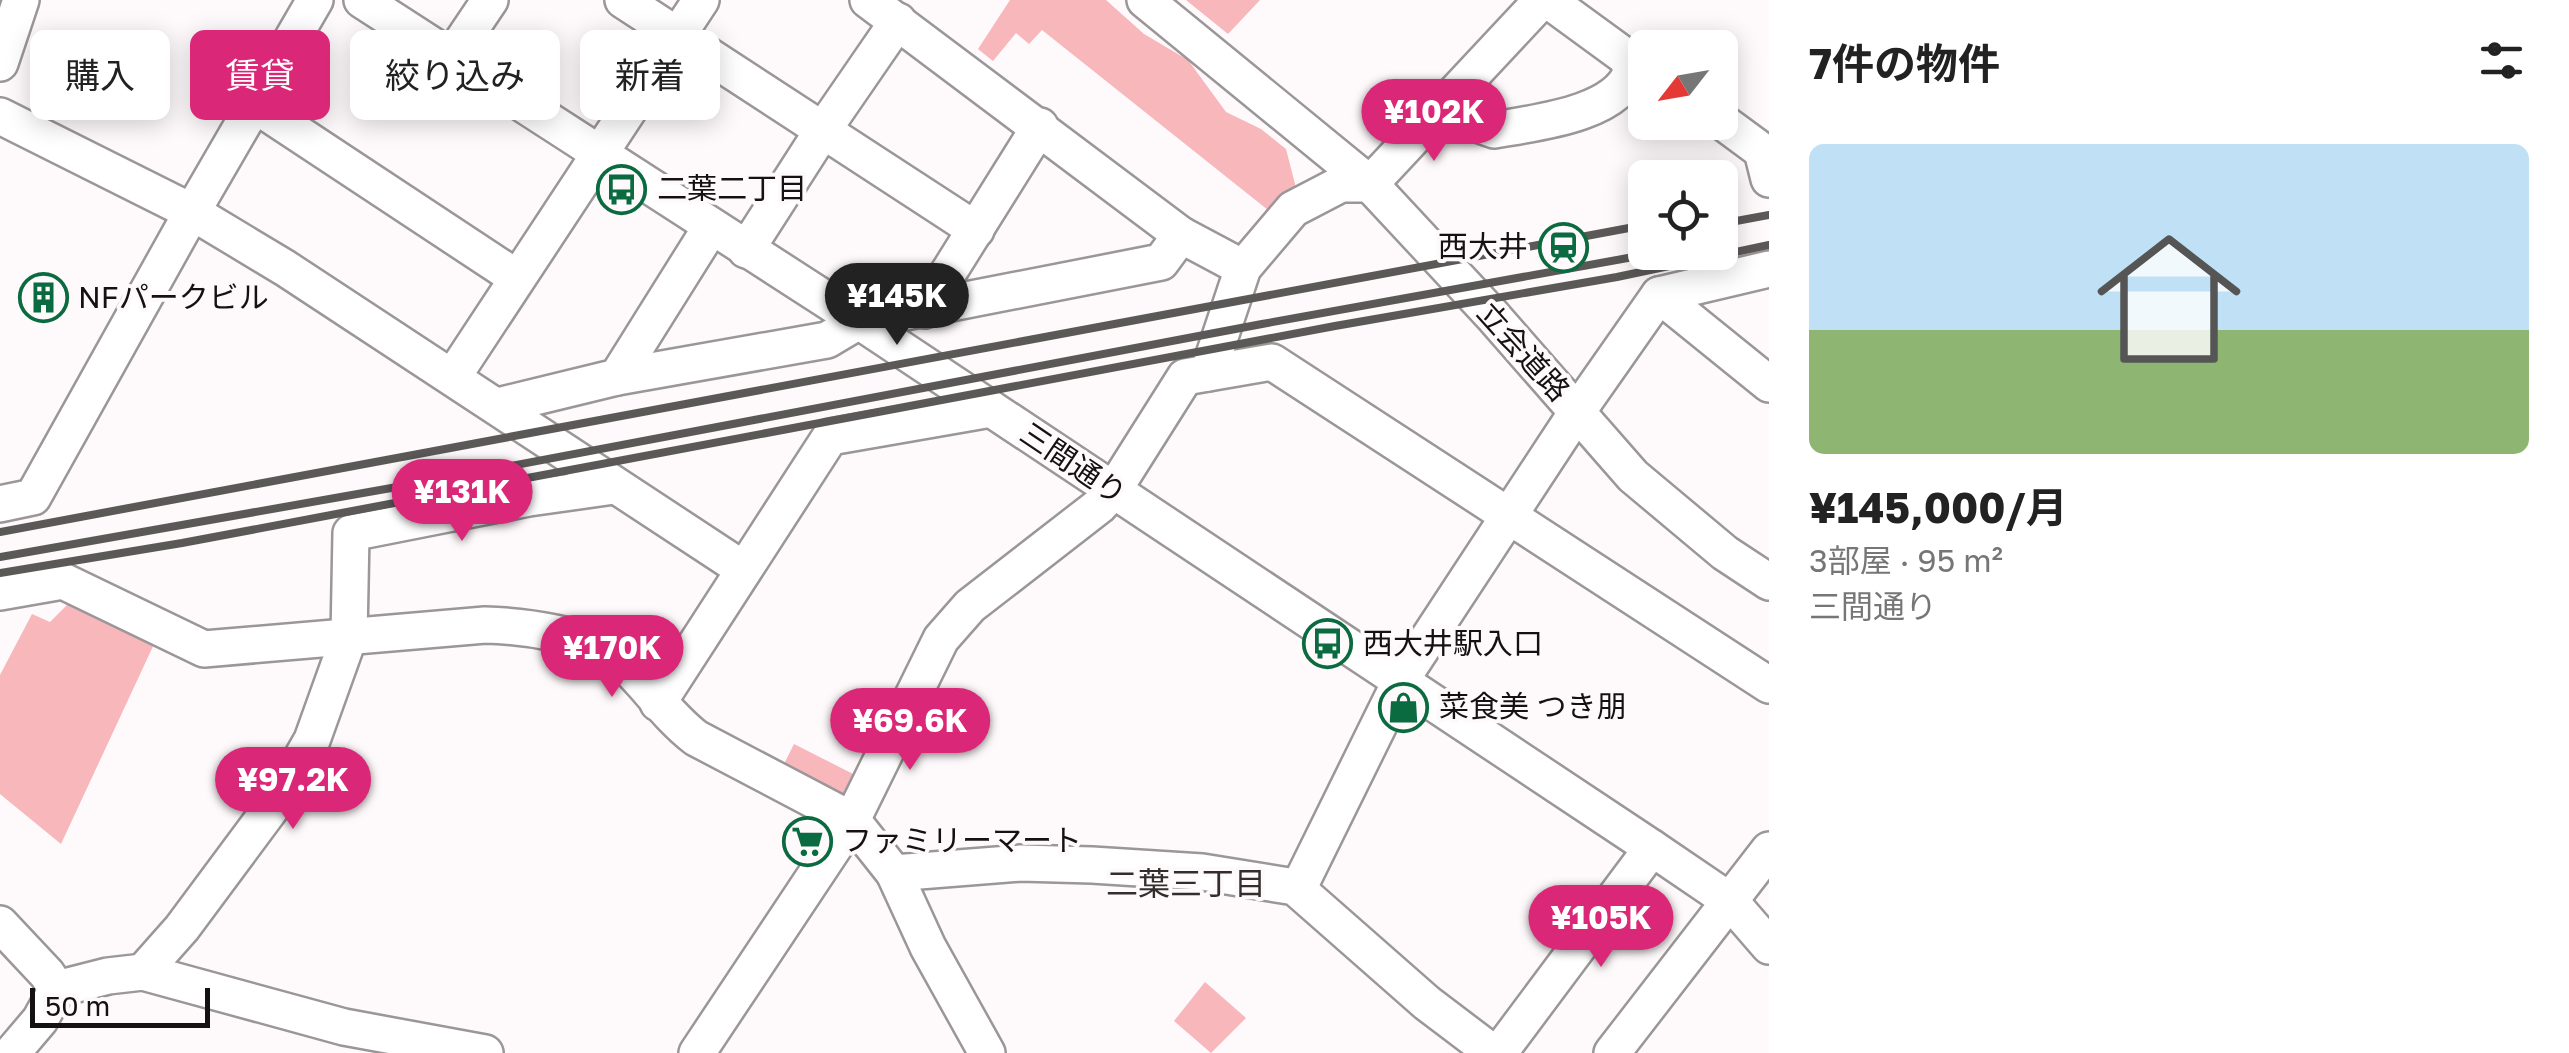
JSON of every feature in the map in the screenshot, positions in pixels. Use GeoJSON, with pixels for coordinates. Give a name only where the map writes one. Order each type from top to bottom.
{"type":"FeatureCollection","features":[{"type":"Feature","properties":{"kind":"street"},"geometry":{"type":"LineString","coordinates":[[0,63],[21,0]]}},
{"type":"Feature","properties":{"kind":"street"},"geometry":{"type":"LineString","coordinates":[[298,30],[315,0]]}},
{"type":"Feature","properties":{"kind":"street","name":"三間通り"},"geometry":{"type":"LineString","coordinates":[[362,0],[408,30]]}},
{"type":"Feature","properties":{"kind":"street"},"geometry":{"type":"LineString","coordinates":[[470,30],[490,0]]}},
{"type":"Feature","properties":{"kind":"street"},"geometry":{"type":"LineString","coordinates":[[623,0],[669,30]]}},
{"type":"Feature","properties":{"kind":"street"},"geometry":{"type":"LineString","coordinates":[[682,30],[702,0]]}},
{"type":"Feature","properties":{"kind":"street"},"geometry":{"type":"LineString","coordinates":[[868,0],[1182,235],[1244,268]]}},
{"type":"Feature","properties":{"kind":"street"},"geometry":{"type":"LineString","coordinates":[[1144,0],[1382,196]]}},
{"type":"Feature","properties":{"kind":"street"},"geometry":{"type":"LineString","coordinates":[[1382,196],[1450,99],[1545,0],[1628,61]]}},
{"type":"Feature","properties":{"kind":"street"},"geometry":{"type":"LineString","coordinates":[[746,250],[898,20]]}},
{"type":"Feature","properties":{"kind":"street"},"geometry":{"type":"LineString","coordinates":[[720,63],[976,230]]}},
{"type":"Feature","properties":{"kind":"street"},"geometry":{"type":"LineString","coordinates":[[1450,99],[1480,125],[1494,130],[1582,111],[1628,85]]}},
{"type":"Feature","properties":{"kind":"street"},"geometry":{"type":"LineString","coordinates":[[0,116],[192,212],[454,376],[614,486],[743,568]]}},
{"type":"Feature","properties":{"kind":"street"},"geometry":{"type":"LineString","coordinates":[[0,504],[33,497],[246,120]]}},
{"type":"Feature","properties":{"kind":"street"},"geometry":{"type":"LineString","coordinates":[[278,120],[516,278]]}},
{"type":"Feature","properties":{"kind":"street","name":"三間通り"},"geometry":{"type":"LineString","coordinates":[[546,120],[859,321],[1652,848],[1730,901],[1769,946]]}},
{"type":"Feature","properties":{"kind":"street"},"geometry":{"type":"LineString","coordinates":[[454,376],[621,120]]}},
{"type":"Feature","properties":{"kind":"street"},"geometry":{"type":"LineString","coordinates":[[925,310],[1040,126]]}},
{"type":"Feature","properties":{"kind":"street"},"geometry":{"type":"LineString","coordinates":[[1738,133],[1762,151],[1769,178]]}},
{"type":"Feature","properties":{"kind":"street"},"geometry":{"type":"LineString","coordinates":[[1208,373],[1244,268],[1293,210],[1341,184],[1382,196]]}},
{"type":"Feature","properties":{"kind":"street","name":"立会道路"},"geometry":{"type":"LineString","coordinates":[[1382,196],[1416,227],[1418,238],[1492,315],[1633,476],[1725,552],[1769,582]]}},
{"type":"Feature","properties":{"kind":"street"},"geometry":{"type":"LineString","coordinates":[[617,377],[711,227]]}},
{"type":"Feature","properties":{"kind":"street"},"geometry":{"type":"LineString","coordinates":[[498,406],[617,377],[827,340],[859,321],[1161,262],[1182,235]]}},
{"type":"Feature","properties":{"kind":"street"},"geometry":{"type":"LineString","coordinates":[[1295,888],[1402,680],[1507,516],[1659,296],[1769,268]]}},
{"type":"Feature","properties":{"kind":"street"},"geometry":{"type":"LineString","coordinates":[[1659,296],[1769,384]]}},
{"type":"Feature","properties":{"kind":"street"},"geometry":{"type":"LineString","coordinates":[[696,1053],[852,820],[941,639],[970,606],[1114,492],[1185,377],[1272,362],[1769,685]]}},
{"type":"Feature","properties":{"kind":"street"},"geometry":{"type":"LineString","coordinates":[[658,704],[830,437],[991,409]]}},
{"type":"Feature","properties":{"kind":"street"},"geometry":{"type":"LineString","coordinates":[[143,972],[182,928],[280,796],[312,740],[349,637],[351,533],[529,498],[614,486]]}},
{"type":"Feature","properties":{"kind":"street"},"geometry":{"type":"LineString","coordinates":[[0,592],[63,581],[204,649],[485,625],[515,626],[604,649],[620,660],[658,704],[696,738],[852,820],[894,873],[974,1045]]}},
{"type":"Feature","properties":{"kind":"street"},"geometry":{"type":"LineString","coordinates":[[894,873],[1021,863],[1092,865],[1202,872],[1295,888],[1427,1003],[1496,1053],[1652,848]]}},
{"type":"Feature","properties":{"kind":"street"},"geometry":{"type":"LineString","coordinates":[[1612,1053],[1769,850]]}},
{"type":"Feature","properties":{"kind":"street"},"geometry":{"type":"LineString","coordinates":[[0,924],[58,990]]}},
{"type":"Feature","properties":{"kind":"street"},"geometry":{"type":"LineString","coordinates":[[12,1053],[40,1020],[58,990],[108,976],[143,972],[344,1027],[484,1053]]}},
{"type":"Feature","properties":{"kind":"shaded area"},"geometry":{"type":"Polygon","coordinates":[[[1010,0],[1106,0],[1144,34],[1188,60],[1226,112],[1261,129],[1286,149],[1296,188],[1268,210],[1042,30],[1029,44],[1016,33],[993,61],[978,49],[1010,0]]]}},
{"type":"Feature","properties":{"kind":"shaded area"},"geometry":{"type":"Polygon","coordinates":[[[1186,0],[1260,0],[1228,34],[1186,0]]]}},
{"type":"Feature","properties":{"kind":"shaded area"},"geometry":{"type":"Polygon","coordinates":[[[68,604],[155,642],[61,844],[0,794],[0,675],[32,614],[50,622],[68,604]]]}},
{"type":"Feature","properties":{"kind":"shaded area"},"geometry":{"type":"Polygon","coordinates":[[[794,744],[859,777],[844,807],[779,774],[794,744]]]}},
{"type":"Feature","properties":{"kind":"shaded area"},"geometry":{"type":"Polygon","coordinates":[[[1205,982],[1246,1018],[1211,1053],[1174,1021],[1205,982]]]}},
{"type":"Feature","properties":{"kind":"railway"},"geometry":{"type":"LineString","coordinates":[[1738,221],[1769,215]]}},
{"type":"Feature","properties":{"kind":"railway"},"geometry":{"type":"LineString","coordinates":[[0,532],[1628,228]]}},
{"type":"Feature","properties":{"kind":"railway"},"geometry":{"type":"LineString","coordinates":[[0,573],[182,543],[1335,326],[1617,277],[1769,245]]}},
{"type":"Feature","properties":{"kind":"railway"},"geometry":{"type":"LineString","coordinates":[[0,557],[431,481],[1628,258]]}},
{"type":"Feature","properties":{"kind":"place","name":"二葉二丁目"},"geometry":{"type":"Point","coordinates":[622,189]}},
{"type":"Feature","properties":{"kind":"place","name":"西大井"},"geometry":{"type":"Point","coordinates":[1563,247]}},
{"type":"Feature","properties":{"kind":"place","name":"NFパークビル"},"geometry":{"type":"Point","coordinates":[43,298]}},
{"type":"Feature","properties":{"kind":"place","name":"西大井駅入口"},"geometry":{"type":"Point","coordinates":[1328,644]}},
{"type":"Feature","properties":{"kind":"place","name":"菜食美 つき朋"},"geometry":{"type":"Point","coordinates":[1404,707]}},
{"type":"Feature","properties":{"kind":"place","name":"ファミリーマート"},"geometry":{"type":"Point","coordinates":[807,841]}},
{"type":"Feature","properties":{"kind":"district","name":"二葉三丁目"},"geometry":{"type":"Point","coordinates":[1186,884]}}]}
